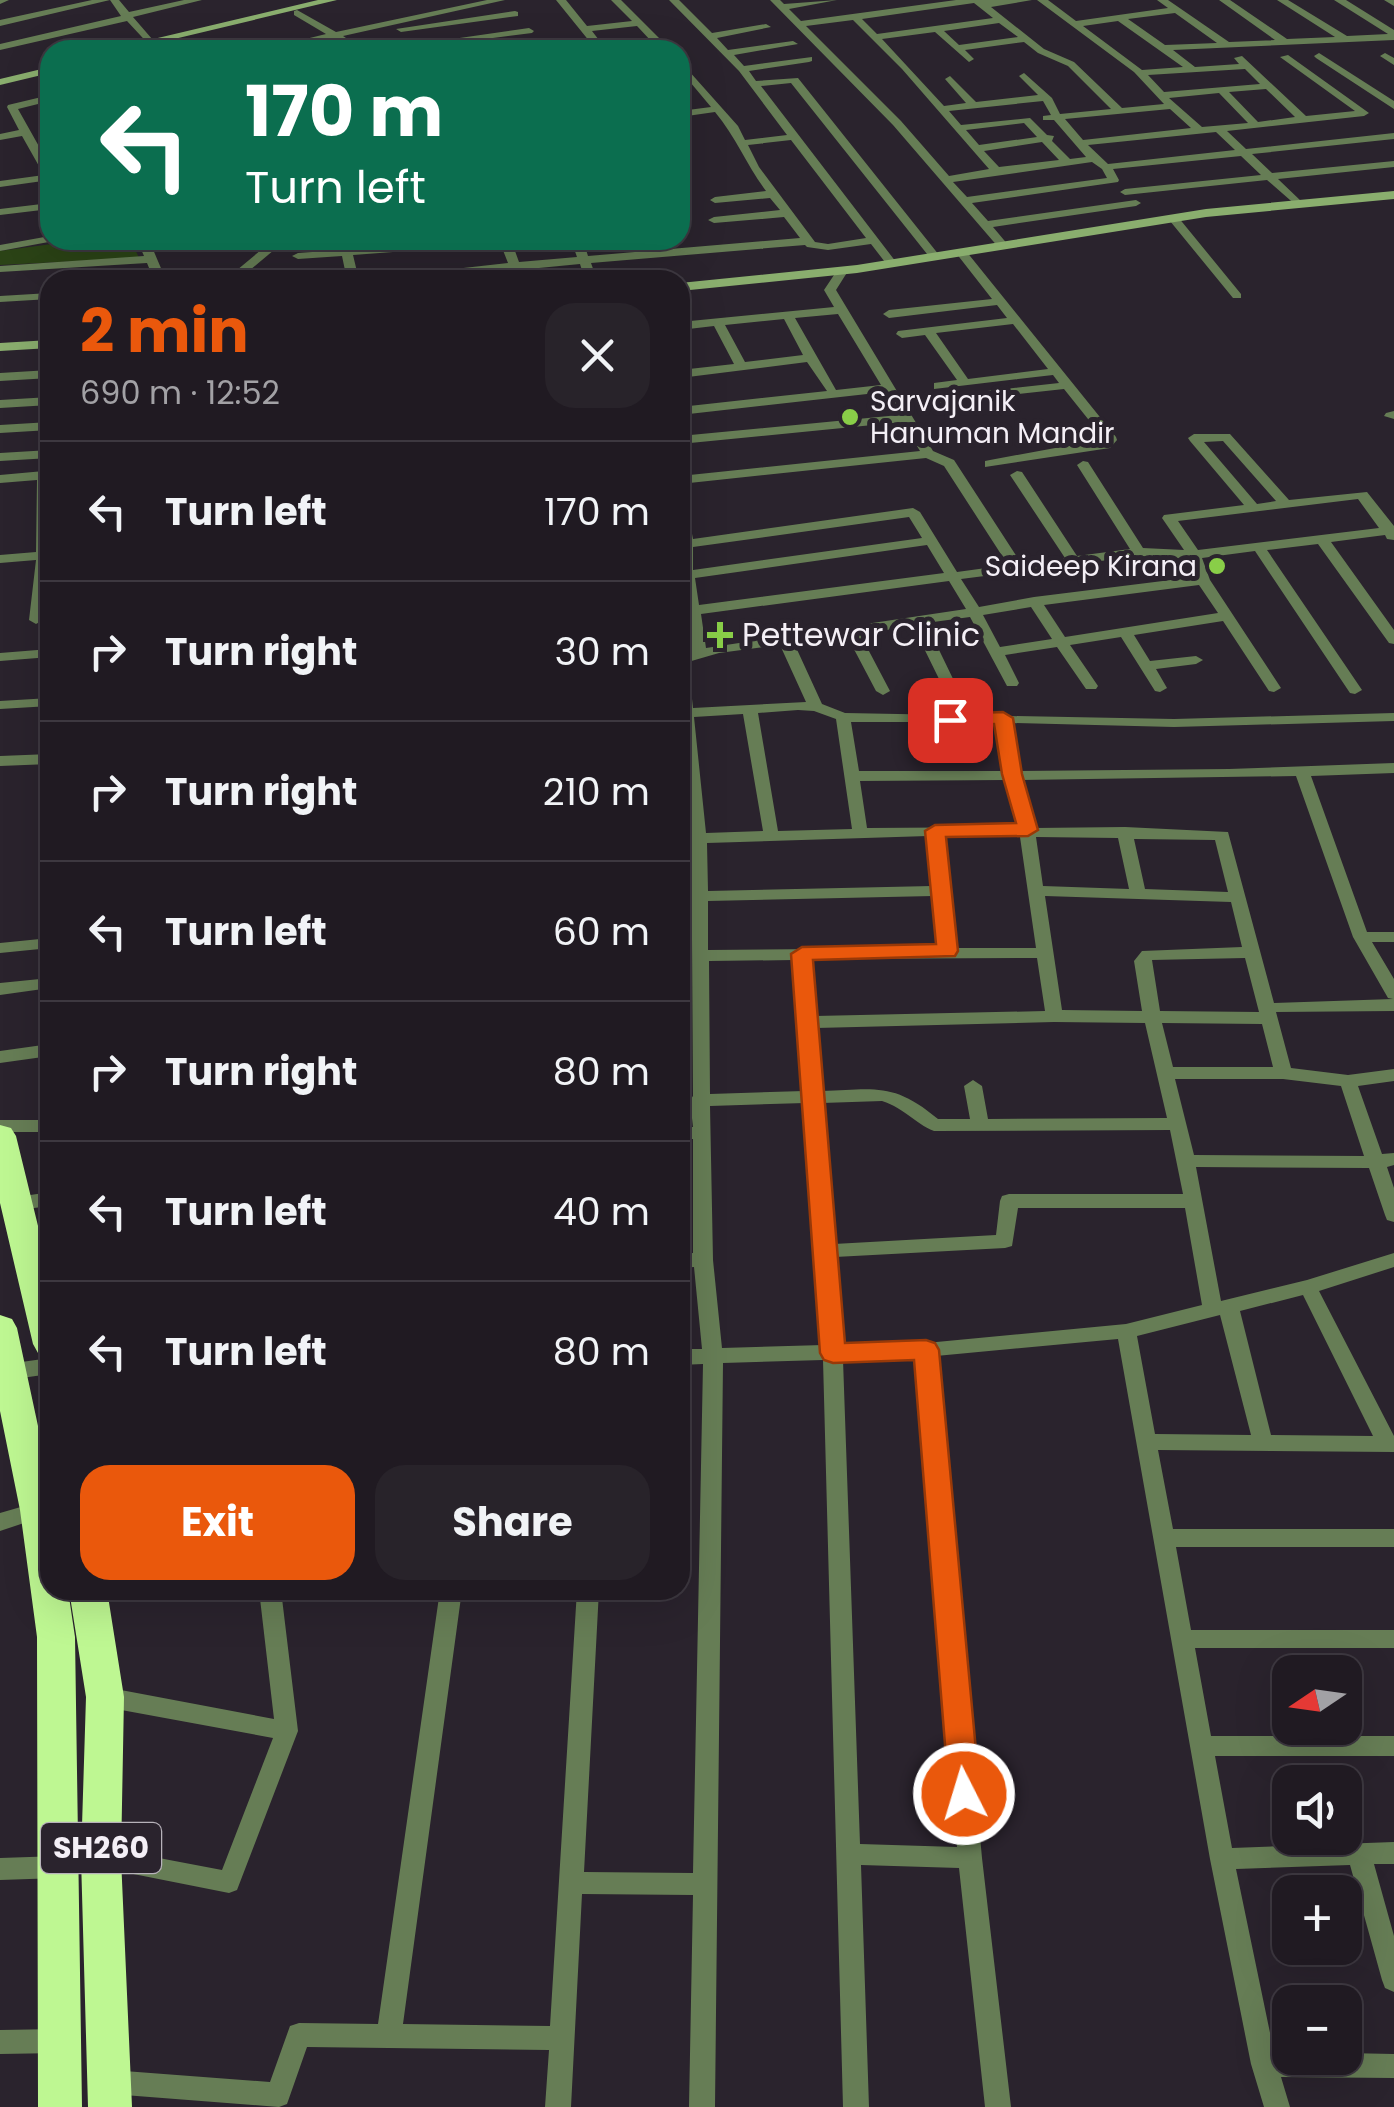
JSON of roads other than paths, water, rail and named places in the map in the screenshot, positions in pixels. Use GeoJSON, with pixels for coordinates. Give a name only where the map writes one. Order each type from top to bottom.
{"type":"FeatureCollection","features":[{"type":"Feature","properties":{"kind":"highway"},"geometry":{"type":"LineString","coordinates":[[0,1136],[34,1201],[40,1251]]}},
{"type":"Feature","properties":{"kind":"highway","name":"SH260"},"geometry":{"type":"LineString","coordinates":[[0,1328],[5,1372],[40,1524]]}},
{"type":"Feature","properties":{"kind":"highway","name":"SH260"},"geometry":{"type":"LineString","coordinates":[[51,1600],[56,1638],[60,2107]]}},
{"type":"Feature","properties":{"kind":"highway","name":"SH260"},"geometry":{"type":"LineString","coordinates":[[89,1600],[104,1697],[101,1858],[110,2094]]}},
{"type":"Feature","properties":{"kind":"street"},"geometry":{"type":"LineString","coordinates":[[0,23],[106,0]]}},
{"type":"Feature","properties":{"kind":"street"},"geometry":{"type":"LineString","coordinates":[[114,0],[142,40]]}},
{"type":"Feature","properties":{"kind":"street"},"geometry":{"type":"LineString","coordinates":[[0,47],[197,0]]}},
{"type":"Feature","properties":{"kind":"street"},"geometry":{"type":"LineString","coordinates":[[313,40],[502,0],[538,40]]}},
{"type":"Feature","properties":{"kind":"street"},"geometry":{"type":"LineString","coordinates":[[562,0],[595,40]]}},
{"type":"Feature","properties":{"kind":"street"},"geometry":{"type":"LineString","coordinates":[[616,0],[656,40]]}},
{"type":"Feature","properties":{"kind":"street"},"geometry":{"type":"LineString","coordinates":[[679,0],[742,69],[892,264]]}},
{"type":"Feature","properties":{"kind":"street"},"geometry":{"type":"LineString","coordinates":[[779,4],[832,0]]}},
{"type":"Feature","properties":{"kind":"street"},"geometry":{"type":"LineString","coordinates":[[904,0],[915,9]]}},
{"type":"Feature","properties":{"kind":"street"},"geometry":{"type":"LineString","coordinates":[[800,24],[979,2],[1027,0]]}},
{"type":"Feature","properties":{"kind":"street"},"geometry":{"type":"LineString","coordinates":[[1042,0],[1140,73],[1200,130]]}},
{"type":"Feature","properties":{"kind":"street"},"geometry":{"type":"LineString","coordinates":[[1162,0],[1228,46]]}},
{"type":"Feature","properties":{"kind":"street"},"geometry":{"type":"LineString","coordinates":[[1224,0],[1286,43]]}},
{"type":"Feature","properties":{"kind":"street"},"geometry":{"type":"LineString","coordinates":[[1282,0],[1345,40]]}},
{"type":"Feature","properties":{"kind":"street"},"geometry":{"type":"LineString","coordinates":[[1339,0],[1394,36]]}},
{"type":"Feature","properties":{"kind":"street"},"geometry":{"type":"LineString","coordinates":[[173,40],[337,1]]}},
{"type":"Feature","properties":{"kind":"street"},"geometry":{"type":"LineString","coordinates":[[172,40],[337,1]]}},
{"type":"Feature","properties":{"kind":"street"},"geometry":{"type":"LineString","coordinates":[[979,2],[1041,51],[1071,64],[1119,111]]}},
{"type":"Feature","properties":{"kind":"street"},"geometry":{"type":"LineString","coordinates":[[779,4],[946,180],[1003,246]]}},
{"type":"Feature","properties":{"kind":"street"},"geometry":{"type":"LineString","coordinates":[[1073,24],[1177,10]]}},
{"type":"Feature","properties":{"kind":"street"},"geometry":{"type":"LineString","coordinates":[[296,12],[343,40]]}},
{"type":"Feature","properties":{"kind":"street"},"geometry":{"type":"LineString","coordinates":[[400,30],[515,14]]}},
{"type":"Feature","properties":{"kind":"street"},"geometry":{"type":"LineString","coordinates":[[854,18],[996,172]]}},
{"type":"Feature","properties":{"kind":"street"},"geometry":{"type":"LineString","coordinates":[[1120,18],[1192,70]]}},
{"type":"Feature","properties":{"kind":"street"},"geometry":{"type":"LineString","coordinates":[[875,37],[1001,20]]}},
{"type":"Feature","properties":{"kind":"street"},"geometry":{"type":"LineString","coordinates":[[392,21],[410,40]]}},
{"type":"Feature","properties":{"kind":"street"},"geometry":{"type":"LineString","coordinates":[[585,29],[640,23]]}},
{"type":"Feature","properties":{"kind":"street"},"geometry":{"type":"LineString","coordinates":[[711,36],[766,27]]}},
{"type":"Feature","properties":{"kind":"street"},"geometry":{"type":"LineString","coordinates":[[937,29],[969,60]]}},
{"type":"Feature","properties":{"kind":"street"},"geometry":{"type":"LineString","coordinates":[[467,40],[529,30]]}},
{"type":"Feature","properties":{"kind":"street"},"geometry":{"type":"LineString","coordinates":[[1163,48],[1394,36]]}},
{"type":"Feature","properties":{"kind":"street"},"geometry":{"type":"LineString","coordinates":[[957,48],[1027,39]]}},
{"type":"Feature","properties":{"kind":"street"},"geometry":{"type":"LineString","coordinates":[[726,52],[793,44]]}},
{"type":"Feature","properties":{"kind":"street"},"geometry":{"type":"LineString","coordinates":[[1319,56],[1394,108]]}},
{"type":"Feature","properties":{"kind":"street"},"geometry":{"type":"LineString","coordinates":[[1285,57],[1394,135]]}},
{"type":"Feature","properties":{"kind":"street"},"geometry":{"type":"LineString","coordinates":[[742,69],[810,59]]}},
{"type":"Feature","properties":{"kind":"street"},"geometry":{"type":"LineString","coordinates":[[1140,73],[1244,62],[1304,120]]}},
{"type":"Feature","properties":{"kind":"street"},"geometry":{"type":"LineString","coordinates":[[0,79],[40,69]]}},
{"type":"Feature","properties":{"kind":"street"},"geometry":{"type":"LineString","coordinates":[[690,75],[718,109],[808,241]]}},
{"type":"Feature","properties":{"kind":"street"},"geometry":{"type":"LineString","coordinates":[[1024,76],[1056,117],[1154,222]]}},
{"type":"Feature","properties":{"kind":"street"},"geometry":{"type":"LineString","coordinates":[[950,79],[973,105]]}},
{"type":"Feature","properties":{"kind":"street"},"geometry":{"type":"LineString","coordinates":[[754,84],[794,80],[935,257]]}},
{"type":"Feature","properties":{"kind":"street"},"geometry":{"type":"LineString","coordinates":[[690,87],[700,86]]}},
{"type":"Feature","properties":{"kind":"street"},"geometry":{"type":"LineString","coordinates":[[1164,95],[1269,86]]}},
{"type":"Feature","properties":{"kind":"street"},"geometry":{"type":"LineString","coordinates":[[1221,90],[1256,125]]}},
{"type":"Feature","properties":{"kind":"street"},"geometry":{"type":"LineString","coordinates":[[941,109],[1043,98]]}},
{"type":"Feature","properties":{"kind":"street"},"geometry":{"type":"LineString","coordinates":[[40,100],[6,108],[40,158]]}},
{"type":"Feature","properties":{"kind":"street"},"geometry":{"type":"LineString","coordinates":[[958,128],[1172,106]]}},
{"type":"Feature","properties":{"kind":"street"},"geometry":{"type":"LineString","coordinates":[[976,149],[1045,139],[1218,129],[1394,108]]}},
{"type":"Feature","properties":{"kind":"street"},"geometry":{"type":"LineString","coordinates":[[690,113],[718,109]]}},
{"type":"Feature","properties":{"kind":"street"},"geometry":{"type":"LineString","coordinates":[[1026,120],[1067,162]]}},
{"type":"Feature","properties":{"kind":"street"},"geometry":{"type":"LineString","coordinates":[[1218,129],[1298,204]]}},
{"type":"Feature","properties":{"kind":"street"},"geometry":{"type":"LineString","coordinates":[[0,137],[25,132]]}},
{"type":"Feature","properties":{"kind":"street"},"geometry":{"type":"LineString","coordinates":[[1106,167],[1394,135]]}},
{"type":"Feature","properties":{"kind":"street"},"geometry":{"type":"LineString","coordinates":[[742,144],[793,137]]}},
{"type":"Feature","properties":{"kind":"street"},"geometry":{"type":"LineString","coordinates":[[946,180],[1094,159]]}},
{"type":"Feature","properties":{"kind":"street"},"geometry":{"type":"LineString","coordinates":[[1124,192],[1394,164]]}},
{"type":"Feature","properties":{"kind":"street"},"geometry":{"type":"LineString","coordinates":[[0,184],[40,178]]}},
{"type":"Feature","properties":{"kind":"street"},"geometry":{"type":"LineString","coordinates":[[965,202],[1114,180]]}},
{"type":"Feature","properties":{"kind":"street"},"geometry":{"type":"LineString","coordinates":[[714,200],[773,194]]}},
{"type":"Feature","properties":{"kind":"street"},"geometry":{"type":"LineString","coordinates":[[690,285],[842,271],[1174,218],[1394,195]]}},
{"type":"Feature","properties":{"kind":"street"},"geometry":{"type":"LineString","coordinates":[[985,225],[1136,203]]}},
{"type":"Feature","properties":{"kind":"street"},"geometry":{"type":"LineString","coordinates":[[0,212],[40,207]]}},
{"type":"Feature","properties":{"kind":"street"},"geometry":{"type":"LineString","coordinates":[[714,220],[788,213]]}},
{"type":"Feature","properties":{"kind":"street"},"geometry":{"type":"LineString","coordinates":[[1174,218],[1237,296]]}},
{"type":"Feature","properties":{"kind":"street"},"geometry":{"type":"LineString","coordinates":[[478,270],[808,241],[828,247],[873,240]]}},
{"type":"Feature","properties":{"kind":"street"},"geometry":{"type":"LineString","coordinates":[[0,248],[40,241]]}},
{"type":"Feature","properties":{"kind":"street"},"geometry":{"type":"LineString","coordinates":[[147,250],[156,270]]}},
{"type":"Feature","properties":{"kind":"street"},"geometry":{"type":"LineString","coordinates":[[243,270],[268,250]]}},
{"type":"Feature","properties":{"kind":"street"},"geometry":{"type":"LineString","coordinates":[[298,256],[367,250]]}},
{"type":"Feature","properties":{"kind":"street"},"geometry":{"type":"LineString","coordinates":[[509,250],[515,266]]}},
{"type":"Feature","properties":{"kind":"street"},"geometry":{"type":"LineString","coordinates":[[580,250],[587,270]]}},
{"type":"Feature","properties":{"kind":"street"},"geometry":{"type":"LineString","coordinates":[[347,252],[351,270]]}},
{"type":"Feature","properties":{"kind":"street"},"geometry":{"type":"LineString","coordinates":[[962,252],[1111,443],[990,464]]}},
{"type":"Feature","properties":{"kind":"street"},"geometry":{"type":"LineString","coordinates":[[0,269],[151,259]]}},
{"type":"Feature","properties":{"kind":"street"},"geometry":{"type":"LineString","coordinates":[[842,271],[830,290],[928,454]]}},
{"type":"Feature","properties":{"kind":"street"},"geometry":{"type":"LineString","coordinates":[[0,299],[40,297]]}},
{"type":"Feature","properties":{"kind":"street"},"geometry":{"type":"LineString","coordinates":[[889,314],[1003,302]]}},
{"type":"Feature","properties":{"kind":"street"},"geometry":{"type":"LineString","coordinates":[[690,325],[841,310]]}},
{"type":"Feature","properties":{"kind":"street"},"geometry":{"type":"LineString","coordinates":[[788,315],[830,388]]}},
{"type":"Feature","properties":{"kind":"street"},"geometry":{"type":"LineString","coordinates":[[902,334],[1018,320]]}},
{"type":"Feature","properties":{"kind":"street"},"geometry":{"type":"LineString","coordinates":[[718,322],[741,366]]}},
{"type":"Feature","properties":{"kind":"street"},"geometry":{"type":"LineString","coordinates":[[928,330],[965,383]]}},
{"type":"Feature","properties":{"kind":"street"},"geometry":{"type":"LineString","coordinates":[[0,347],[40,345]]}},
{"type":"Feature","properties":{"kind":"street"},"geometry":{"type":"LineString","coordinates":[[690,373],[810,358]]}},
{"type":"Feature","properties":{"kind":"street"},"geometry":{"type":"LineString","coordinates":[[1058,371],[965,383],[940,393],[1068,385]]}},
{"type":"Feature","properties":{"kind":"street"},"geometry":{"type":"LineString","coordinates":[[0,377],[40,375]]}},
{"type":"Feature","properties":{"kind":"street"},"geometry":{"type":"LineString","coordinates":[[690,410],[886,388]]}},
{"type":"Feature","properties":{"kind":"street"},"geometry":{"type":"LineString","coordinates":[[0,404],[40,402]]}},
{"type":"Feature","properties":{"kind":"street"},"geometry":{"type":"LineString","coordinates":[[690,439],[908,418]]}},
{"type":"Feature","properties":{"kind":"street"},"geometry":{"type":"LineString","coordinates":[[0,429],[40,427]]}},
{"type":"Feature","properties":{"kind":"street"},"geometry":{"type":"LineString","coordinates":[[1254,508],[1194,438],[1226,436],[1286,504]]}},
{"type":"Feature","properties":{"kind":"street"},"geometry":{"type":"LineString","coordinates":[[690,479],[928,454],[948,462],[1016,568]]}},
{"type":"Feature","properties":{"kind":"street"},"geometry":{"type":"LineString","coordinates":[[0,457],[40,455]]}},
{"type":"Feature","properties":{"kind":"street"},"geometry":{"type":"LineString","coordinates":[[1083,465],[1140,552]]}},
{"type":"Feature","properties":{"kind":"street"},"geometry":{"type":"LineString","coordinates":[[0,479],[40,475]]}},
{"type":"Feature","properties":{"kind":"street"},"geometry":{"type":"LineString","coordinates":[[1018,475],[1073,560]]}},
{"type":"Feature","properties":{"kind":"street"},"geometry":{"type":"LineString","coordinates":[[1274,688],[1203,580],[1194,554],[1169,518],[1362,495],[1392,533]]}},
{"type":"Feature","properties":{"kind":"street"},"geometry":{"type":"LineString","coordinates":[[690,544],[912,512],[976,614],[1012,683]]}},
{"type":"Feature","properties":{"kind":"street"},"geometry":{"type":"LineString","coordinates":[[690,611],[1140,552],[1194,554],[1392,533]]}},
{"type":"Feature","properties":{"kind":"street"},"geometry":{"type":"LineString","coordinates":[[1322,538],[1394,640]]}},
{"type":"Feature","properties":{"kind":"street"},"geometry":{"type":"LineString","coordinates":[[690,565],[930,541]]}},
{"type":"Feature","properties":{"kind":"street"},"geometry":{"type":"LineString","coordinates":[[1258,546],[1355,690]]}},
{"type":"Feature","properties":{"kind":"street"},"geometry":{"type":"LineString","coordinates":[[0,559],[40,556]]}},
{"type":"Feature","properties":{"kind":"street"},"geometry":{"type":"LineString","coordinates":[[690,656],[715,647],[786,642],[1034,602],[1203,580]]}},
{"type":"Feature","properties":{"kind":"street"},"geometry":{"type":"LineString","coordinates":[[36,620],[40,594]]}},
{"type":"Feature","properties":{"kind":"street"},"geometry":{"type":"LineString","coordinates":[[1034,602],[1091,686]]}},
{"type":"Feature","properties":{"kind":"street"},"geometry":{"type":"LineString","coordinates":[[996,652],[1227,616]]}},
{"type":"Feature","properties":{"kind":"street"},"geometry":{"type":"LineString","coordinates":[[690,618],[700,653]]}},
{"type":"Feature","properties":{"kind":"street"},"geometry":{"type":"LineString","coordinates":[[918,621],[948,686]]}},
{"type":"Feature","properties":{"kind":"street"},"geometry":{"type":"LineString","coordinates":[[852,632],[883,691]]}},
{"type":"Feature","properties":{"kind":"street"},"geometry":{"type":"LineString","coordinates":[[1125,632],[1160,688]]}},
{"type":"Feature","properties":{"kind":"street"},"geometry":{"type":"LineString","coordinates":[[786,642],[816,707]]}},
{"type":"Feature","properties":{"kind":"street"},"geometry":{"type":"LineString","coordinates":[[0,657],[40,654]]}},
{"type":"Feature","properties":{"kind":"street"},"geometry":{"type":"LineString","coordinates":[[1147,666],[1196,660]]}},
{"type":"Feature","properties":{"kind":"street"},"geometry":{"type":"LineString","coordinates":[[0,705],[40,703]]}},
{"type":"Feature","properties":{"kind":"street"},"geometry":{"type":"LineString","coordinates":[[690,713],[816,707],[843,718],[1174,723],[1394,717]]}},
{"type":"Feature","properties":{"kind":"street"},"geometry":{"type":"LineString","coordinates":[[750,709],[772,835]]}},
{"type":"Feature","properties":{"kind":"street"},"geometry":{"type":"LineString","coordinates":[[843,718],[860,832]]}},
{"type":"Feature","properties":{"kind":"street"},"geometry":{"type":"LineString","coordinates":[[1003,718],[1012,774],[1028,830],[1054,1016]]}},
{"type":"Feature","properties":{"kind":"street"},"geometry":{"type":"LineString","coordinates":[[0,761],[40,759]]}},
{"type":"Feature","properties":{"kind":"street"},"geometry":{"type":"LineString","coordinates":[[852,776],[1393,771]]}},
{"type":"Feature","properties":{"kind":"street"},"geometry":{"type":"LineString","coordinates":[[690,772],[702,896],[691,934],[701,956],[699,1100],[690,1133],[702,1185],[703,1260],[713,1356],[702,2107]]}},
{"type":"Feature","properties":{"kind":"street"},"geometry":{"type":"LineString","coordinates":[[1302,772],[1361,937],[1394,994]]}},
{"type":"Feature","properties":{"kind":"street"},"geometry":{"type":"LineString","coordinates":[[699,838],[1028,830],[1222,835],[1252,952],[1274,1012],[1283,1073]]}},
{"type":"Feature","properties":{"kind":"street"},"geometry":{"type":"LineString","coordinates":[[935,831],[948,951]]}},
{"type":"Feature","properties":{"kind":"street"},"geometry":{"type":"LineString","coordinates":[[1125,832],[1138,895]]}},
{"type":"Feature","properties":{"kind":"street"},"geometry":{"type":"LineString","coordinates":[[702,896],[941,891]]}},
{"type":"Feature","properties":{"kind":"street"},"geometry":{"type":"LineString","coordinates":[[1036,892],[1238,897]]}},
{"type":"Feature","properties":{"kind":"street"},"geometry":{"type":"LineString","coordinates":[[1361,937],[1394,937]]}},
{"type":"Feature","properties":{"kind":"street"},"geometry":{"type":"LineString","coordinates":[[0,948],[40,943]]}},
{"type":"Feature","properties":{"kind":"street"},"geometry":{"type":"LineString","coordinates":[[701,956],[1043,952]]}},
{"type":"Feature","properties":{"kind":"street"},"geometry":{"type":"LineString","coordinates":[[1252,952],[1148,955],[1142,961],[1221,1309],[1263,1442]]}},
{"type":"Feature","properties":{"kind":"street"},"geometry":{"type":"LineString","coordinates":[[802,954],[833,1353],[856,2107]]}},
{"type":"Feature","properties":{"kind":"street"},"geometry":{"type":"LineString","coordinates":[[0,989],[40,984]]}},
{"type":"Feature","properties":{"kind":"street"},"geometry":{"type":"LineString","coordinates":[[810,1022],[1152,1017],[1394,1005]]}},
{"type":"Feature","properties":{"kind":"street"},"geometry":{"type":"LineString","coordinates":[[0,1057],[40,1051]]}},
{"type":"Feature","properties":{"kind":"street"},"geometry":{"type":"LineString","coordinates":[[1167,1073],[1283,1073],[1348,1081],[1394,1075]]}},
{"type":"Feature","properties":{"kind":"street"},"geometry":{"type":"LineString","coordinates":[[1348,1081],[1384,1160],[1394,1215]]}},
{"type":"Feature","properties":{"kind":"street"},"geometry":{"type":"LineString","coordinates":[[972,1086],[980,1125]]}},
{"type":"Feature","properties":{"kind":"street"},"geometry":{"type":"LineString","coordinates":[[699,1100],[883,1095],[908,1103],[934,1125],[1177,1124]]}},
{"type":"Feature","properties":{"kind":"street"},"geometry":{"type":"LineString","coordinates":[[0,1126],[40,1126]]}},
{"type":"Feature","properties":{"kind":"street"},"geometry":{"type":"LineString","coordinates":[[1186,1161],[1384,1160]]}},
{"type":"Feature","properties":{"kind":"street"},"geometry":{"type":"LineString","coordinates":[[690,1186],[702,1185]]}},
{"type":"Feature","properties":{"kind":"street"},"geometry":{"type":"LineString","coordinates":[[825,1251],[1005,1242],[1008,1201],[1194,1201]]}},
{"type":"Feature","properties":{"kind":"street"},"geometry":{"type":"LineString","coordinates":[[690,1261],[703,1260]]}},
{"type":"Feature","properties":{"kind":"street"},"geometry":{"type":"LineString","coordinates":[[690,1356],[926,1350],[1126,1331],[1308,1287],[1394,1260]]}},
{"type":"Feature","properties":{"kind":"street"},"geometry":{"type":"LineString","coordinates":[[1149,1442],[1390,1444],[1308,1287]]}},
{"type":"Feature","properties":{"kind":"street"},"geometry":{"type":"LineString","coordinates":[[1126,1331],[1222,1858],[1264,2064],[1277,2107]]}},
{"type":"Feature","properties":{"kind":"street"},"geometry":{"type":"LineString","coordinates":[[926,1350],[970,1858],[998,2107]]}},
{"type":"Feature","properties":{"kind":"street"},"geometry":{"type":"LineString","coordinates":[[5,1372],[40,1367]]}},
{"type":"Feature","properties":{"kind":"street"},"geometry":{"type":"LineString","coordinates":[[0,1522],[38,1510]]}},
{"type":"Feature","properties":{"kind":"street"},"geometry":{"type":"LineString","coordinates":[[1166,1538],[1394,1538]]}},
{"type":"Feature","properties":{"kind":"street"},"geometry":{"type":"LineString","coordinates":[[101,1858],[229,1882],[287,1731],[271,1600]]}},
{"type":"Feature","properties":{"kind":"street"},"geometry":{"type":"LineString","coordinates":[[389,2034],[450,1600]]}},
{"type":"Feature","properties":{"kind":"street"},"geometry":{"type":"LineString","coordinates":[[558,2107],[587,1600]]}},
{"type":"Feature","properties":{"kind":"street"},"geometry":{"type":"LineString","coordinates":[[1183,1639],[1394,1639]]}},
{"type":"Feature","properties":{"kind":"street"},"geometry":{"type":"LineString","coordinates":[[104,1697],[287,1731]]}},
{"type":"Feature","properties":{"kind":"street"},"geometry":{"type":"LineString","coordinates":[[1201,1746],[1394,1746]]}},
{"type":"Feature","properties":{"kind":"street"},"geometry":{"type":"LineString","coordinates":[[848,1854],[970,1858]]}},
{"type":"Feature","properties":{"kind":"street"},"geometry":{"type":"LineString","coordinates":[[1362,1854],[1394,1854]]}},
{"type":"Feature","properties":{"kind":"street"},"geometry":{"type":"LineString","coordinates":[[1222,1858],[1325,1855]]}},
{"type":"Feature","properties":{"kind":"street"},"geometry":{"type":"LineString","coordinates":[[1359,1855],[1394,1980]]}},
{"type":"Feature","properties":{"kind":"street"},"geometry":{"type":"LineString","coordinates":[[0,1869],[59,1867]]}},
{"type":"Feature","properties":{"kind":"street"},"geometry":{"type":"LineString","coordinates":[[573,1884],[706,1884]]}},
{"type":"Feature","properties":{"kind":"street"},"geometry":{"type":"LineString","coordinates":[[110,2094],[277,2101],[299,2035],[562,2038]]}},
{"type":"Feature","properties":{"kind":"street"},"geometry":{"type":"LineString","coordinates":[[0,2042],[60,2040]]}},
{"type":"Feature","properties":{"kind":"street"},"geometry":{"type":"LineString","coordinates":[[1264,2064],[1394,2066]]}},
{"type":"Feature","properties":{"kind":"place","name":"Sarvajanik Hanuman Mandir"},"geometry":{"type":"Point","coordinates":[850,417]}},
{"type":"Feature","properties":{"kind":"place","name":"Saideep Kirana"},"geometry":{"type":"Point","coordinates":[1217,566]}},
{"type":"Feature","properties":{"kind":"place","name":"Pettewar Clinic"},"geometry":{"type":"Point","coordinates":[720,635]}}]}
